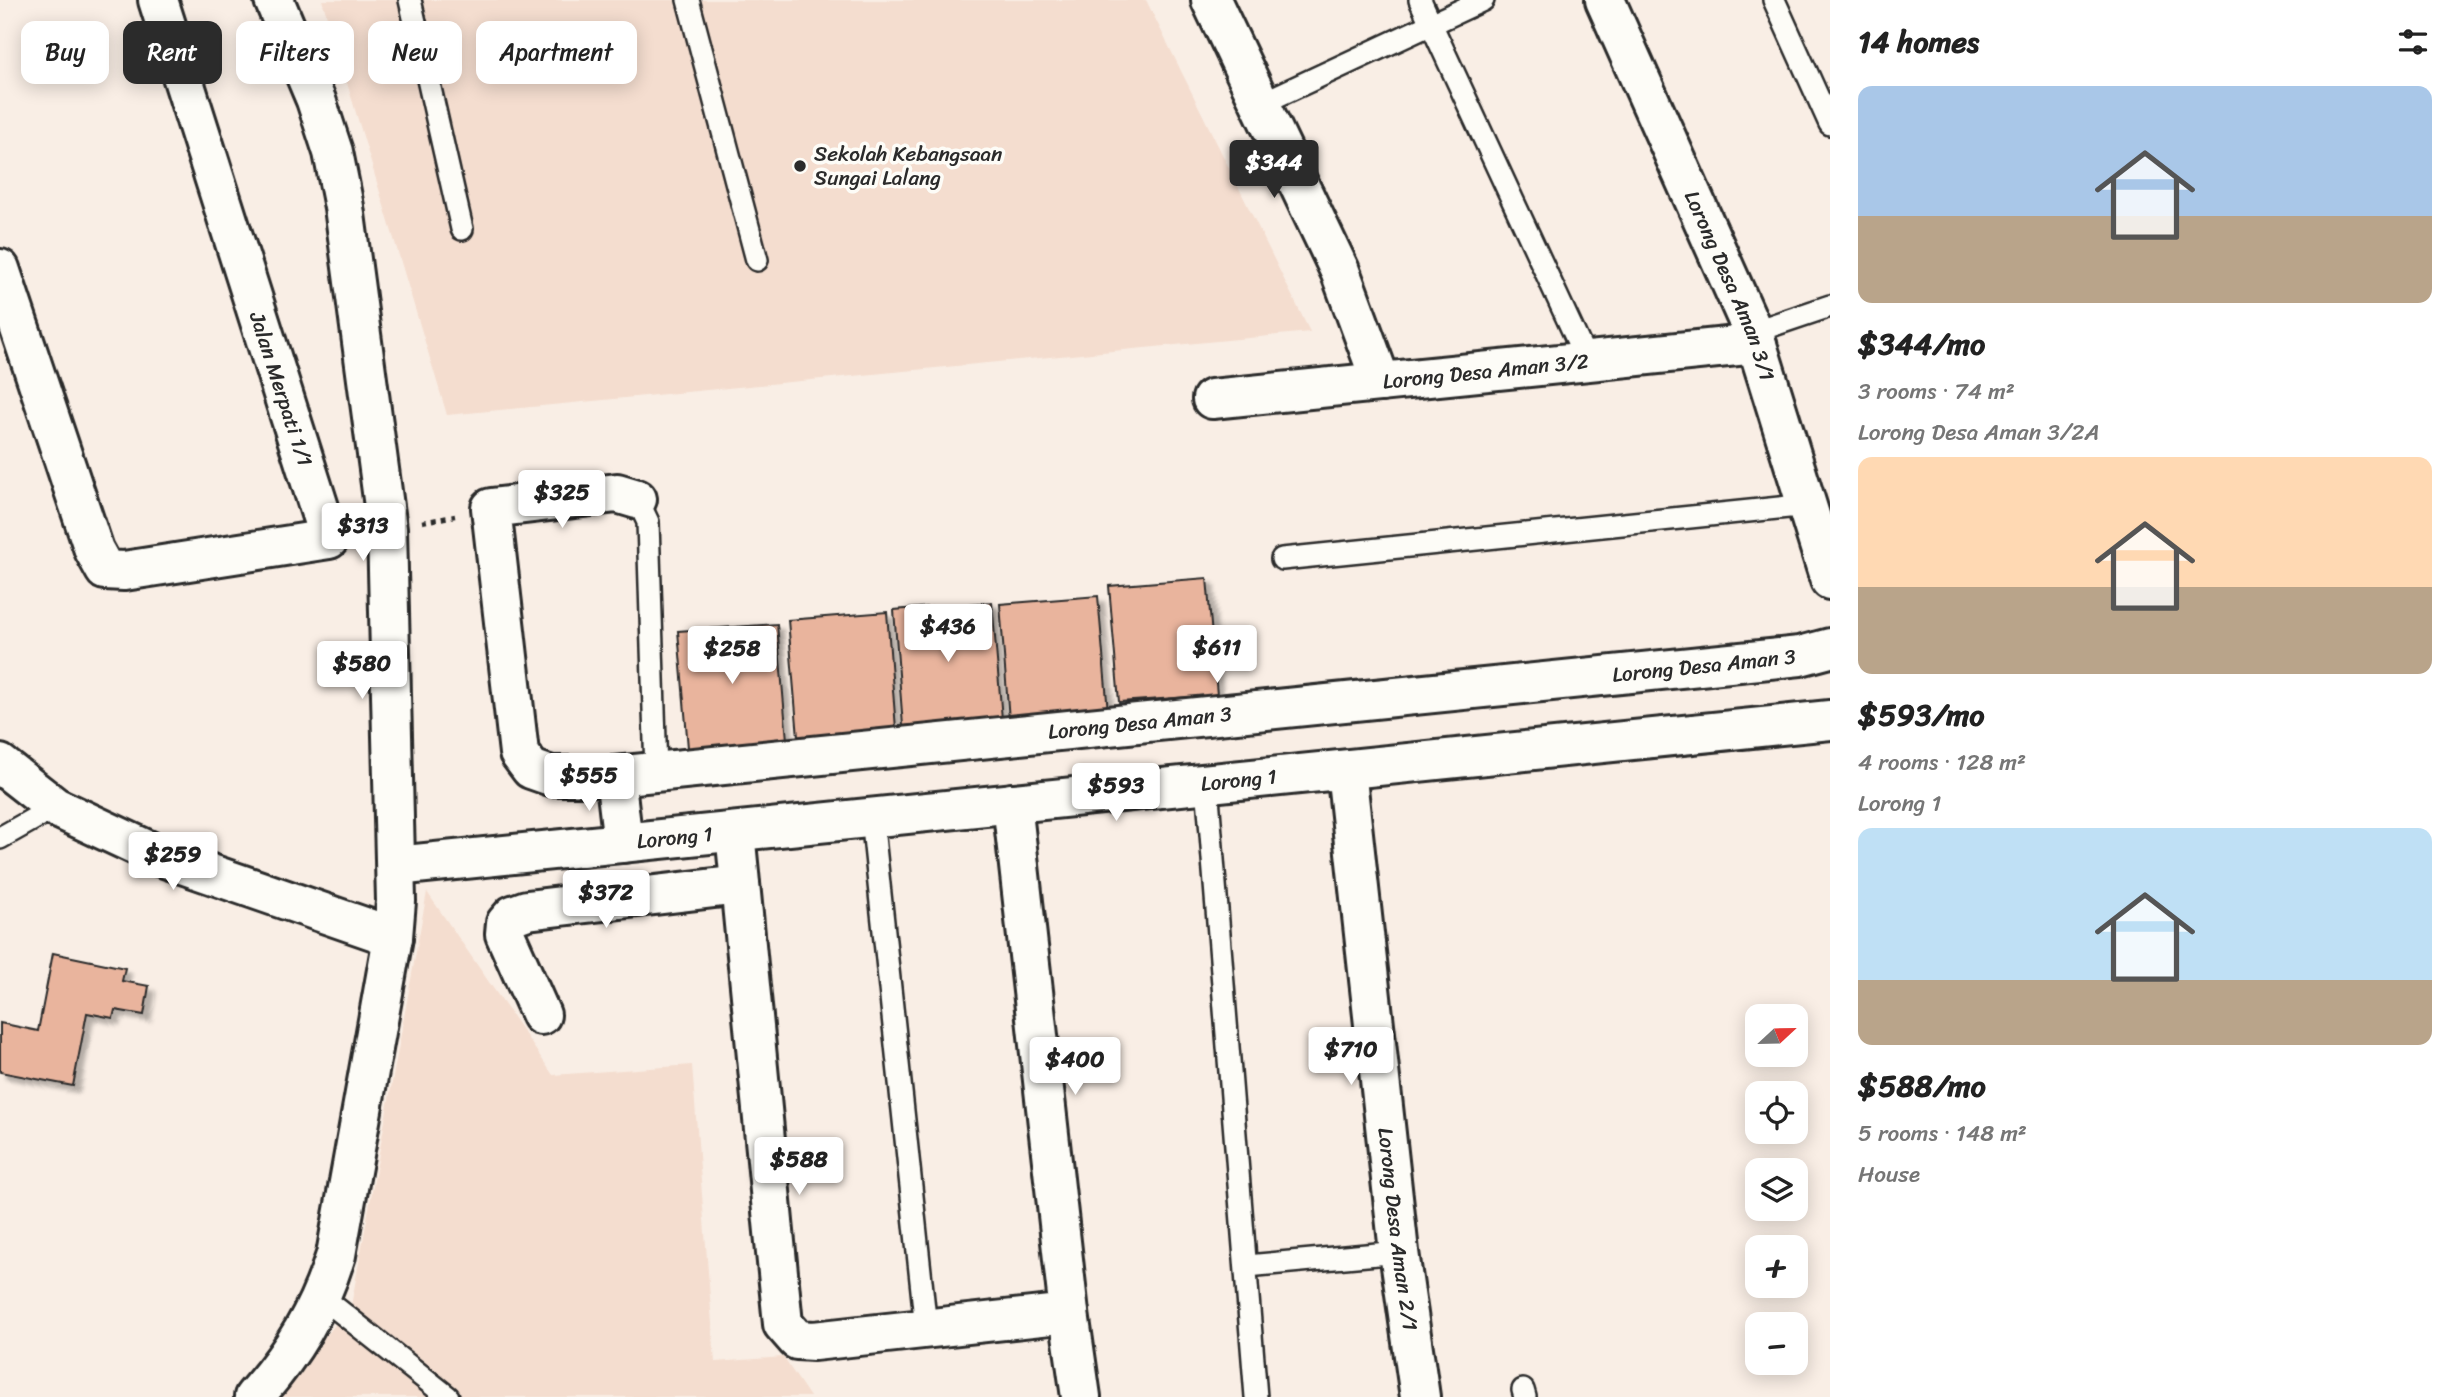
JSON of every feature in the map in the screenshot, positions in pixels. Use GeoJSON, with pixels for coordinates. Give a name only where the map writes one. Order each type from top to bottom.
{"type":"FeatureCollection","features":[{"type":"Feature","properties":{"kind":"street","name":"Jalan Merpati 1/1"},"geometry":{"type":"LineString","coordinates":[[158,0],[329,539]]}},
{"type":"Feature","properties":{"kind":"street"},"geometry":{"type":"LineString","coordinates":[[254,1397],[299,1340],[322,1297],[336,1255],[393,937],[396,866],[387,529],[346,221],[333,152],[316,100],[274,0]]}},
{"type":"Feature","properties":{"kind":"street"},"geometry":{"type":"LineString","coordinates":[[1211,0],[1340,271],[1381,382]]}},
{"type":"Feature","properties":{"kind":"street","name":"Lorong Desa Aman 3/1"},"geometry":{"type":"LineString","coordinates":[[1605,0],[1755,338],[1830,580]]}},
{"type":"Feature","properties":{"kind":"street"},"geometry":{"type":"LineString","coordinates":[[0,269],[94,550],[105,570],[124,571],[387,529]]}},
{"type":"Feature","properties":{"kind":"street","name":"Lorong Desa Aman 3/2"},"geometry":{"type":"LineString","coordinates":[[1212,399],[1587,361],[1755,338]]}},
{"type":"Feature","properties":{"kind":"street"},"geometry":{"type":"LineString","coordinates":[[491,508],[617,493],[637,499]]}},
{"type":"Feature","properties":{"kind":"street","name":"Lorong Desa Aman 3"},"geometry":{"type":"LineString","coordinates":[[491,508],[519,754],[531,769],[551,776],[615,776],[656,772],[1800,656],[1830,648]]}},
{"type":"Feature","properties":{"kind":"street","name":"Lorong 1"},"geometry":{"type":"LineString","coordinates":[[396,866],[1830,720]]}},
{"type":"Feature","properties":{"kind":"street"},"geometry":{"type":"LineString","coordinates":[[0,764],[55,807],[162,857],[393,937]]}},
{"type":"Feature","properties":{"kind":"street","name":"Lorong Desa Aman 2/1"},"geometry":{"type":"LineString","coordinates":[[1346,770],[1399,1252],[1420,1397]]}},
{"type":"Feature","properties":{"kind":"street"},"geometry":{"type":"LineString","coordinates":[[615,776],[623,843]]}},
{"type":"Feature","properties":{"kind":"street"},"geometry":{"type":"LineString","coordinates":[[1012,803],[1069,1313],[1081,1397]]}},
{"type":"Feature","properties":{"kind":"street"},"geometry":{"type":"LineString","coordinates":[[736,832],[783,1324],[797,1340],[814,1341],[1069,1313]]}},
{"type":"Feature","properties":{"kind":"street"},"geometry":{"type":"LineString","coordinates":[[541,1015],[505,934],[506,923],[513,915],[540,908],[740,885]]}},
{"type":"Feature","properties":{"kind":"lane"},"geometry":{"type":"LineString","coordinates":[[410,0],[462,229]]}},
{"type":"Feature","properties":{"kind":"lane"},"geometry":{"type":"LineString","coordinates":[[688,0],[757,260]]}},
{"type":"Feature","properties":{"kind":"lane"},"geometry":{"type":"LineString","coordinates":[[1420,0],[1587,361]]}},
{"type":"Feature","properties":{"kind":"lane"},"geometry":{"type":"LineString","coordinates":[[1260,104],[1483,0]]}},
{"type":"Feature","properties":{"kind":"lane"},"geometry":{"type":"LineString","coordinates":[[1774,0],[1830,124]]}},
{"type":"Feature","properties":{"kind":"lane"},"geometry":{"type":"LineString","coordinates":[[1755,338],[1830,306]]}},
{"type":"Feature","properties":{"kind":"lane"},"geometry":{"type":"LineString","coordinates":[[637,499],[648,522],[656,772]]}},
{"type":"Feature","properties":{"kind":"lane"},"geometry":{"type":"LineString","coordinates":[[1282,559],[1808,505]]}},
{"type":"Feature","properties":{"kind":"lane"},"geometry":{"type":"LineString","coordinates":[[1208,783],[1256,1397]]}},
{"type":"Feature","properties":{"kind":"lane"},"geometry":{"type":"LineString","coordinates":[[0,838],[55,807]]}},
{"type":"Feature","properties":{"kind":"lane"},"geometry":{"type":"LineString","coordinates":[[872,818],[926,1328]]}},
{"type":"Feature","properties":{"kind":"lane"},"geometry":{"type":"LineString","coordinates":[[1247,1266],[1399,1252]]}},
{"type":"Feature","properties":{"kind":"lane"},"geometry":{"type":"LineString","coordinates":[[322,1297],[448,1397]]}},
{"type":"Feature","properties":{"kind":"path"},"geometry":{"type":"LineString","coordinates":[[387,529],[491,508]]}},
{"type":"Feature","properties":{"kind":"shaded area","name":"Sekolah Kebangsaan Sungai Lalang"},"geometry":{"type":"Polygon","coordinates":[[[322,0],[1146,0],[1310,332],[447,415],[347,84],[354,84],[354,21],[328,21],[322,0]]]}},
{"type":"Feature","properties":{"kind":"shaded area"},"geometry":{"type":"Polygon","coordinates":[[[427,892],[553,1075],[692,1065],[715,1362],[783,1357],[810,1397],[274,1397],[351,1306],[427,892]]]}},
{"type":"Feature","properties":{"kind":"building"},"geometry":{"type":"Polygon","coordinates":[[[1207,578],[1217,695],[1119,702],[1109,586],[1207,578]]]}},
{"type":"Feature","properties":{"kind":"building"},"geometry":{"type":"Polygon","coordinates":[[[1098,596],[1108,712],[1009,720],[1000,604],[1098,596]]]}},
{"type":"Feature","properties":{"kind":"building"},"geometry":{"type":"Polygon","coordinates":[[[992,602],[1002,719],[903,726],[894,610],[992,602]]]}},
{"type":"Feature","properties":{"kind":"building"},"geometry":{"type":"Polygon","coordinates":[[[887,612],[896,729],[798,737],[788,620],[887,612]]]}},
{"type":"Feature","properties":{"kind":"building"},"geometry":{"type":"Polygon","coordinates":[[[777,624],[787,740],[688,748],[678,631],[777,624]]]}},
{"type":"Feature","properties":{"kind":"building"},"geometry":{"type":"Polygon","coordinates":[[[53,953],[125,968],[122,981],[149,986],[144,1015],[115,1010],[113,1018],[87,1013],[73,1086],[0,1072],[0,1023],[38,1031],[53,953]]]}},
{"type":"Feature","properties":{"kind":"place","name":"Sekolah Kebangsaan Sungai Lalang"},"geometry":{"type":"Point","coordinates":[800,166]}}]}
